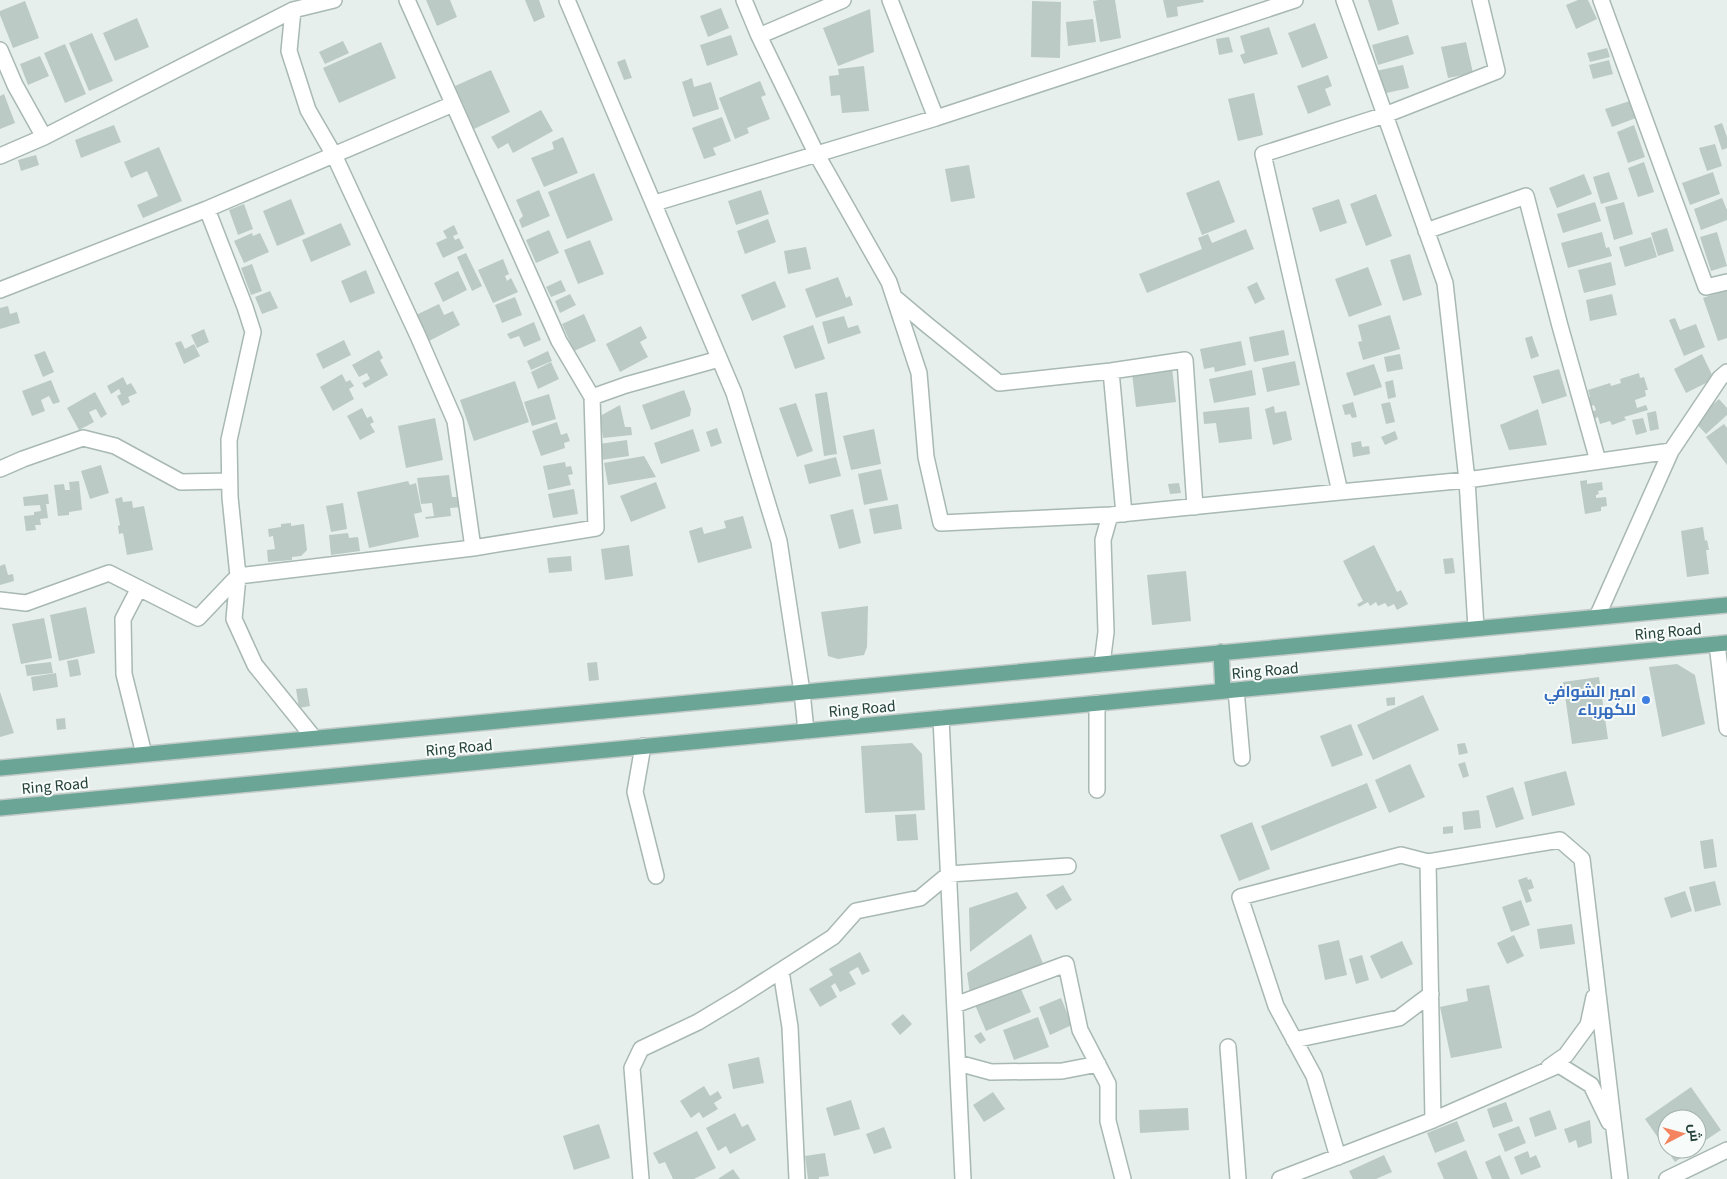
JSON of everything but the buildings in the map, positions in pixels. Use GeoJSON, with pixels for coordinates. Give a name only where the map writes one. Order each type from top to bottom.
{"type":"FeatureCollection","features":[{"type":"Feature","properties":{"kind":"main road","name":"Ring Road"},"geometry":{"type":"LineString","coordinates":[[0,768],[1727,604]]}},
{"type":"Feature","properties":{"kind":"main road","name":"Ring Road"},"geometry":{"type":"LineString","coordinates":[[0,808],[1722,644]]}},
{"type":"Feature","properties":{"kind":"main road"},"geometry":{"type":"LineString","coordinates":[[1221,652],[1229,691]]}},
{"type":"Feature","properties":{"kind":"street"},"geometry":{"type":"LineString","coordinates":[[0,156],[44,137],[293,10],[334,0]]}},
{"type":"Feature","properties":{"kind":"street"},"geometry":{"type":"LineString","coordinates":[[0,600],[26,602],[109,573],[198,618],[238,576],[473,548],[596,528],[592,397],[559,341],[407,0]]}},
{"type":"Feature","properties":{"kind":"street"},"geometry":{"type":"LineString","coordinates":[[567,0],[655,203],[734,393],[780,542],[806,731]]}},
{"type":"Feature","properties":{"kind":"street"},"geometry":{"type":"LineString","coordinates":[[744,0],[759,36],[817,155],[889,282],[919,373],[926,457],[941,523],[1117,514],[1467,480],[1672,450]]}},
{"type":"Feature","properties":{"kind":"street"},"geometry":{"type":"LineString","coordinates":[[759,36],[843,0]]}},
{"type":"Feature","properties":{"kind":"street"},"geometry":{"type":"LineString","coordinates":[[890,0],[936,118]]}},
{"type":"Feature","properties":{"kind":"street"},"geometry":{"type":"LineString","coordinates":[[655,203],[936,118],[1295,0]]}},
{"type":"Feature","properties":{"kind":"street"},"geometry":{"type":"LineString","coordinates":[[1344,0],[1445,283],[1467,480],[1476,628]]}},
{"type":"Feature","properties":{"kind":"street"},"geometry":{"type":"LineString","coordinates":[[1340,492],[1262,154],[1385,115],[1497,71],[1480,0]]}},
{"type":"Feature","properties":{"kind":"street"},"geometry":{"type":"LineString","coordinates":[[1601,0],[1706,287],[1727,282]]}},
{"type":"Feature","properties":{"kind":"street"},"geometry":{"type":"LineString","coordinates":[[293,10],[289,51],[308,110],[334,156],[418,336],[455,421],[473,548]]}},
{"type":"Feature","properties":{"kind":"street"},"geometry":{"type":"LineString","coordinates":[[0,50],[16,85],[44,137]]}},
{"type":"Feature","properties":{"kind":"street"},"geometry":{"type":"LineString","coordinates":[[0,290],[207,209],[453,104]]}},
{"type":"Feature","properties":{"kind":"street"},"geometry":{"type":"LineString","coordinates":[[1426,231],[1526,196],[1598,461]]}},
{"type":"Feature","properties":{"kind":"street"},"geometry":{"type":"LineString","coordinates":[[207,209],[253,332],[228,440],[230,497],[238,576],[234,619],[255,665],[314,738]]}},
{"type":"Feature","properties":{"kind":"street"},"geometry":{"type":"LineString","coordinates":[[894,297],[1000,383],[1111,371],[1185,360],[1195,507]]}},
{"type":"Feature","properties":{"kind":"street"},"geometry":{"type":"LineString","coordinates":[[592,397],[719,359]]}},
{"type":"Feature","properties":{"kind":"street"},"geometry":{"type":"LineString","coordinates":[[1102,664],[1106,632],[1103,540],[1117,514],[1111,371]]}},
{"type":"Feature","properties":{"kind":"street"},"geometry":{"type":"LineString","coordinates":[[1597,617],[1672,450],[1720,378],[1727,372]]}},
{"type":"Feature","properties":{"kind":"street"},"geometry":{"type":"LineString","coordinates":[[0,469],[83,438],[115,446],[181,482],[229,480]]}},
{"type":"Feature","properties":{"kind":"street"},"geometry":{"type":"LineString","coordinates":[[139,588],[123,619],[124,674],[144,754]]}},
{"type":"Feature","properties":{"kind":"street"},"geometry":{"type":"LineString","coordinates":[[1722,644],[1727,728]]}},
{"type":"Feature","properties":{"kind":"street"},"geometry":{"type":"LineString","coordinates":[[1229,691],[1242,758]]}},
{"type":"Feature","properties":{"kind":"street"},"geometry":{"type":"LineString","coordinates":[[1096,790],[1097,703]]}},
{"type":"Feature","properties":{"kind":"street"},"geometry":{"type":"LineString","coordinates":[[941,718],[963,1179]]}},
{"type":"Feature","properties":{"kind":"street"},"geometry":{"type":"LineString","coordinates":[[643,746],[635,792],[656,876]]}},
{"type":"Feature","properties":{"kind":"street"},"geometry":{"type":"LineString","coordinates":[[1338,1157],[1314,1076],[1276,1006],[1240,897],[1401,855],[1428,862],[1560,840],[1582,860],[1620,1179]]}},
{"type":"Feature","properties":{"kind":"street"},"geometry":{"type":"LineString","coordinates":[[1428,862],[1433,1120]]}},
{"type":"Feature","properties":{"kind":"street"},"geometry":{"type":"LineString","coordinates":[[641,1179],[632,1068],[641,1049],[698,1022],[833,937],[856,911],[920,898],[949,874],[1068,866]]}},
{"type":"Feature","properties":{"kind":"street"},"geometry":{"type":"LineString","coordinates":[[955,1005],[1066,964],[1080,1030],[1108,1084],[1108,1121],[1123,1179]]}},
{"type":"Feature","properties":{"kind":"street"},"geometry":{"type":"LineString","coordinates":[[780,971],[790,1027],[797,1179]]}},
{"type":"Feature","properties":{"kind":"street"},"geometry":{"type":"LineString","coordinates":[[1541,1072],[1566,1056],[1588,1026],[1597,986]]}},
{"type":"Feature","properties":{"kind":"street"},"geometry":{"type":"LineString","coordinates":[[1294,1040],[1399,1018],[1431,994]]}},
{"type":"Feature","properties":{"kind":"street"},"geometry":{"type":"LineString","coordinates":[[1228,1047],[1238,1179]]}},
{"type":"Feature","properties":{"kind":"street"},"geometry":{"type":"LineString","coordinates":[[958,1063],[992,1072],[1062,1071],[1098,1064]]}},
{"type":"Feature","properties":{"kind":"street"},"geometry":{"type":"LineString","coordinates":[[1280,1179],[1433,1120],[1559,1065],[1591,1085],[1615,1135]]}},
{"type":"Feature","properties":{"kind":"street"},"geometry":{"type":"LineString","coordinates":[[1667,1179],[1727,1150]]}},
{"type":"Feature","properties":{"kind":"place","name":"امير الشوافي للكهرباء"},"geometry":{"type":"Point","coordinates":[1646,700]}}]}
